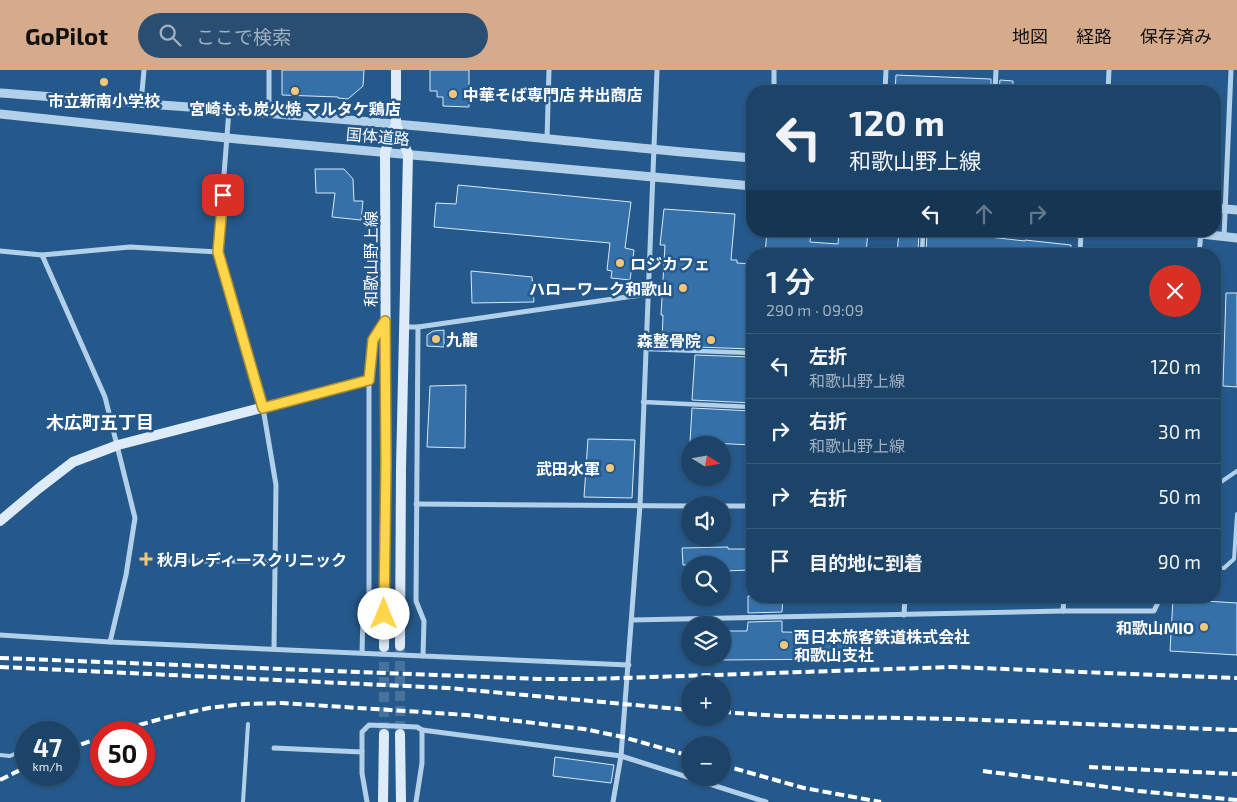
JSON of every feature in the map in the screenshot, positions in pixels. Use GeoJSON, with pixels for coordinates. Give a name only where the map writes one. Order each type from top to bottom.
{"type":"FeatureCollection","features":[{"type":"Feature","properties":{"kind":"main road","name":"和歌山野上線"},"geometry":{"type":"LineString","coordinates":[[369,380],[373,340],[385,321],[385,152],[396,124],[396,70]]}},
{"type":"Feature","properties":{"kind":"main road","name":"和歌山野上線"},"geometry":{"type":"LineString","coordinates":[[396,124],[408,154],[401,477],[400,646]]}},
{"type":"Feature","properties":{"kind":"main road"},"geometry":{"type":"LineString","coordinates":[[384,647],[385,321]]}},
{"type":"Feature","properties":{"kind":"main road"},"geometry":{"type":"LineString","coordinates":[[0,521],[73,462],[118,445],[369,380]]}},
{"type":"Feature","properties":{"kind":"main road"},"geometry":{"type":"LineString","coordinates":[[383,802],[384,734]]}},
{"type":"Feature","properties":{"kind":"main road"},"geometry":{"type":"LineString","coordinates":[[400,734],[401,802]]}},
{"type":"Feature","properties":{"kind":"street"},"geometry":{"type":"LineString","coordinates":[[141,103],[144,70]]}},
{"type":"Feature","properties":{"kind":"street"},"geometry":{"type":"LineString","coordinates":[[269,70],[270,113]]}},
{"type":"Feature","properties":{"kind":"street"},"geometry":{"type":"LineString","coordinates":[[547,139],[549,70]]}},
{"type":"Feature","properties":{"kind":"street"},"geometry":{"type":"LineString","coordinates":[[613,802],[621,756],[640,505],[658,70]]}},
{"type":"Feature","properties":{"kind":"street"},"geometry":{"type":"LineString","coordinates":[[774,70],[774,85]]}},
{"type":"Feature","properties":{"kind":"street"},"geometry":{"type":"LineString","coordinates":[[885,85],[886,70]]}},
{"type":"Feature","properties":{"kind":"street"},"geometry":{"type":"LineString","coordinates":[[995,85],[996,70]]}},
{"type":"Feature","properties":{"kind":"street"},"geometry":{"type":"LineString","coordinates":[[1108,85],[1109,70]]}},
{"type":"Feature","properties":{"kind":"street"},"geometry":{"type":"LineString","coordinates":[[1224,237],[1231,70]]}},
{"type":"Feature","properties":{"kind":"street","name":"国体道路"},"geometry":{"type":"LineString","coordinates":[[0,93],[270,113],[654,151],[746,158]]}},
{"type":"Feature","properties":{"kind":"street"},"geometry":{"type":"LineString","coordinates":[[229,110],[218,252],[263,408],[276,485],[274,648]]}},
{"type":"Feature","properties":{"kind":"street","name":"国体道路"},"geometry":{"type":"LineString","coordinates":[[0,114],[227,138],[746,185]]}},
{"type":"Feature","properties":{"kind":"street"},"geometry":{"type":"LineString","coordinates":[[1221,209],[1237,210]]}},
{"type":"Feature","properties":{"kind":"street"},"geometry":{"type":"LineString","coordinates":[[1221,236],[1237,238]]}},
{"type":"Feature","properties":{"kind":"street"},"geometry":{"type":"LineString","coordinates":[[0,251],[42,255],[130,247],[218,252]]}},
{"type":"Feature","properties":{"kind":"street"},"geometry":{"type":"LineString","coordinates":[[42,255],[105,397],[136,518],[126,575],[110,642]]}},
{"type":"Feature","properties":{"kind":"street"},"geometry":{"type":"LineString","coordinates":[[404,327],[418,327],[648,294]]}},
{"type":"Feature","properties":{"kind":"street"},"geometry":{"type":"LineString","coordinates":[[418,327],[416,601],[424,621],[423,656]]}},
{"type":"Feature","properties":{"kind":"street"},"geometry":{"type":"LineString","coordinates":[[647,349],[746,352]]}},
{"type":"Feature","properties":{"kind":"street"},"geometry":{"type":"LineString","coordinates":[[362,653],[363,616],[369,593],[369,380]]}},
{"type":"Feature","properties":{"kind":"street"},"geometry":{"type":"LineString","coordinates":[[644,402],[746,407]]}},
{"type":"Feature","properties":{"kind":"street"},"geometry":{"type":"LineString","coordinates":[[416,504],[681,506]]}},
{"type":"Feature","properties":{"kind":"street"},"geometry":{"type":"LineString","coordinates":[[731,506],[746,506]]}},
{"type":"Feature","properties":{"kind":"street"},"geometry":{"type":"LineString","coordinates":[[172,561],[275,561]]}},
{"type":"Feature","properties":{"kind":"street"},"geometry":{"type":"LineString","coordinates":[[904,615],[905,603]]}},
{"type":"Feature","properties":{"kind":"street"},"geometry":{"type":"LineString","coordinates":[[1064,603],[1064,611]]}},
{"type":"Feature","properties":{"kind":"street"},"geometry":{"type":"LineString","coordinates":[[632,620],[1064,611],[1154,611],[1158,603]]}},
{"type":"Feature","properties":{"kind":"street"},"geometry":{"type":"LineString","coordinates":[[0,635],[110,642],[629,665]]}},
{"type":"Feature","properties":{"kind":"street"},"geometry":{"type":"LineString","coordinates":[[367,802],[362,773],[362,732],[369,725],[417,727],[422,730],[621,756],[766,802]]}},
{"type":"Feature","properties":{"kind":"street"},"geometry":{"type":"LineString","coordinates":[[416,802],[422,763],[422,730]]}},
{"type":"Feature","properties":{"kind":"street"},"geometry":{"type":"LineString","coordinates":[[274,748],[362,752]]}},
{"type":"Feature","properties":{"kind":"lane"},"geometry":{"type":"LineString","coordinates":[[1221,482],[1237,471]]}},
{"type":"Feature","properties":{"kind":"lane"},"geometry":{"type":"LineString","coordinates":[[1221,568],[1224,568],[1234,559],[1237,514]]}},
{"type":"Feature","properties":{"kind":"lane"},"geometry":{"type":"LineString","coordinates":[[243,802],[248,724]]}},
{"type":"Feature","properties":{"kind":"lane"},"geometry":{"type":"LineString","coordinates":[[0,755],[10,756],[15,754]]}},
{"type":"Feature","properties":{"kind":"building"},"geometry":{"type":"Polygon","coordinates":[[[282,70],[364,70],[363,86],[348,99],[282,95],[282,70]]]}},
{"type":"Feature","properties":{"kind":"building","name":"中華そば専門店 井出商店"},"geometry":{"type":"Polygon","coordinates":[[[430,70],[469,70],[469,107],[443,106],[443,97],[437,97],[437,91],[430,91],[430,70]]]}},
{"type":"Feature","properties":{"kind":"building"},"geometry":{"type":"Polygon","coordinates":[[[896,75],[991,79],[991,85],[895,85],[896,75]]]}},
{"type":"Feature","properties":{"kind":"building"},"geometry":{"type":"Polygon","coordinates":[[[1000,80],[1013,81],[1013,85],[1000,85],[1000,80]]]}},
{"type":"Feature","properties":{"kind":"building"},"geometry":{"type":"Polygon","coordinates":[[[315,169],[344,169],[353,179],[354,201],[363,201],[361,220],[332,217],[335,193],[316,193],[315,169]]]}},
{"type":"Feature","properties":{"kind":"building"},"geometry":{"type":"Polygon","coordinates":[[[458,185],[631,202],[625,248],[634,250],[630,280],[611,278],[612,271],[607,270],[610,243],[434,227],[436,203],[456,204],[458,185]]]}},
{"type":"Feature","properties":{"kind":"building"},"geometry":{"type":"Polygon","coordinates":[[[664,209],[735,214],[731,260],[737,260],[737,263],[746,264],[746,349],[695,347],[696,343],[662,342],[663,315],[661,315],[665,245],[660,245],[664,209]]]}},
{"type":"Feature","properties":{"kind":"building"},"geometry":{"type":"Polygon","coordinates":[[[766,237],[810,237],[810,242],[838,244],[839,237],[867,237],[867,248],[766,248],[766,237]]]}},
{"type":"Feature","properties":{"kind":"building"},"geometry":{"type":"Polygon","coordinates":[[[898,237],[919,237],[918,248],[898,248],[898,237]]]}},
{"type":"Feature","properties":{"kind":"building"},"geometry":{"type":"Polygon","coordinates":[[[927,237],[989,237],[1071,245],[1071,248],[926,248],[927,237]]]}},
{"type":"Feature","properties":{"kind":"building"},"geometry":{"type":"Polygon","coordinates":[[[471,271],[532,277],[534,302],[472,303],[471,271]]]}},
{"type":"Feature","properties":{"kind":"building"},"geometry":{"type":"Polygon","coordinates":[[[1226,293],[1237,293],[1237,387],[1223,386],[1226,293]]]}},
{"type":"Feature","properties":{"kind":"building"},"geometry":{"type":"Polygon","coordinates":[[[444,330],[444,347],[427,346],[427,335],[433,331],[444,330]]]}},
{"type":"Feature","properties":{"kind":"building"},"geometry":{"type":"Polygon","coordinates":[[[695,355],[746,357],[746,403],[692,400],[695,355]]]}},
{"type":"Feature","properties":{"kind":"building"},"geometry":{"type":"Polygon","coordinates":[[[466,385],[465,448],[427,447],[430,386],[466,385]]]}},
{"type":"Feature","properties":{"kind":"building"},"geometry":{"type":"Polygon","coordinates":[[[692,408],[746,411],[746,445],[731,444],[731,436],[690,436],[692,408]]]}},
{"type":"Feature","properties":{"kind":"building","name":"武田水軍"},"geometry":{"type":"Polygon","coordinates":[[[588,439],[635,440],[632,498],[584,497],[588,439]]]}},
{"type":"Feature","properties":{"kind":"building"},"geometry":{"type":"Polygon","coordinates":[[[728,547],[728,549],[746,549],[746,570],[731,571],[731,556],[682,556],[682,548],[728,547]]]}},
{"type":"Feature","properties":{"kind":"building"},"geometry":{"type":"Polygon","coordinates":[[[748,603],[783,603],[782,612],[748,613],[748,603]]]}},
{"type":"Feature","properties":{"kind":"building","name":"和歌山MIO"},"geometry":{"type":"Polygon","coordinates":[[[1173,603],[1237,603],[1237,655],[1170,651],[1173,603]]]}},
{"type":"Feature","properties":{"kind":"building","name":"西日本旅客鉄道株式会社 和歌山支社"},"geometry":{"type":"Polygon","coordinates":[[[782,621],[782,632],[846,633],[845,659],[731,660],[731,631],[747,631],[748,622],[782,621]]]}},
{"type":"Feature","properties":{"kind":"building"},"geometry":{"type":"Polygon","coordinates":[[[555,757],[614,765],[611,783],[553,776],[555,757]]]}},
{"type":"Feature","properties":{"kind":"tunnel"},"geometry":{"type":"LineString","coordinates":[[400,646],[400,734]]}},
{"type":"Feature","properties":{"kind":"tunnel"},"geometry":{"type":"LineString","coordinates":[[384,647],[384,734]]}},
{"type":"Feature","properties":{"kind":"railway"},"geometry":{"type":"LineString","coordinates":[[0,658],[539,679],[593,679],[952,667],[1237,678]]}},
{"type":"Feature","properties":{"kind":"railway"},"geometry":{"type":"LineString","coordinates":[[0,667],[448,688],[681,709]]}},
{"type":"Feature","properties":{"kind":"railway"},"geometry":{"type":"LineString","coordinates":[[153,721],[209,708],[244,704],[282,703],[467,715],[584,729],[623,737],[681,753]]}},
{"type":"Feature","properties":{"kind":"railway"},"geometry":{"type":"LineString","coordinates":[[731,713],[780,716],[958,719],[1237,730]]}},
{"type":"Feature","properties":{"kind":"railway"},"geometry":{"type":"LineString","coordinates":[[80,745],[90,741]]}},
{"type":"Feature","properties":{"kind":"railway"},"geometry":{"type":"LineString","coordinates":[[1089,767],[1237,774]]}},
{"type":"Feature","properties":{"kind":"railway"},"geometry":{"type":"LineString","coordinates":[[731,768],[804,788],[881,802]]}},
{"type":"Feature","properties":{"kind":"railway"},"geometry":{"type":"LineString","coordinates":[[983,771],[1138,791],[1237,800]]}},
{"type":"Feature","properties":{"kind":"railway"},"geometry":{"type":"LineString","coordinates":[[0,780],[15,772]]}},
{"type":"Feature","properties":{"kind":"place","name":"市立新南小学校"},"geometry":{"type":"Point","coordinates":[104,82]}},
{"type":"Feature","properties":{"kind":"place","name":"宮崎もも炭火焼 マルタケ鶏店"},"geometry":{"type":"Point","coordinates":[295,91]}},
{"type":"Feature","properties":{"kind":"place","name":"中華そば専門店 井出商店"},"geometry":{"type":"Point","coordinates":[453,94]}},
{"type":"Feature","properties":{"kind":"place","name":"ロジカフェ"},"geometry":{"type":"Point","coordinates":[620,263]}},
{"type":"Feature","properties":{"kind":"place","name":"ハローワーク和歌山"},"geometry":{"type":"Point","coordinates":[683,288]}},
{"type":"Feature","properties":{"kind":"place","name":"九龍"},"geometry":{"type":"Point","coordinates":[436,339]}},
{"type":"Feature","properties":{"kind":"place","name":"森整骨院"},"geometry":{"type":"Point","coordinates":[711,340]}},
{"type":"Feature","properties":{"kind":"place","name":"武田水軍"},"geometry":{"type":"Point","coordinates":[610,468]}},
{"type":"Feature","properties":{"kind":"place","name":"秋月レディースクリニック"},"geometry":{"type":"Point","coordinates":[146,559]}},
{"type":"Feature","properties":{"kind":"place","name":"和歌山MIO"},"geometry":{"type":"Point","coordinates":[1204,627]}},
{"type":"Feature","properties":{"kind":"place","name":"西日本旅客鉄道株式会社 和歌山支社"},"geometry":{"type":"Point","coordinates":[784,645]}},
{"type":"Feature","properties":{"kind":"district","name":"木広町五丁目"},"geometry":{"type":"Point","coordinates":[100,422]}},
{"type":"Feature","properties":{"kind":"route"},"geometry":{"type":"LineString","coordinates":[[223,195],[218,252],[263,408],[369,380],[373,340],[385,321],[384,614]]}}]}
